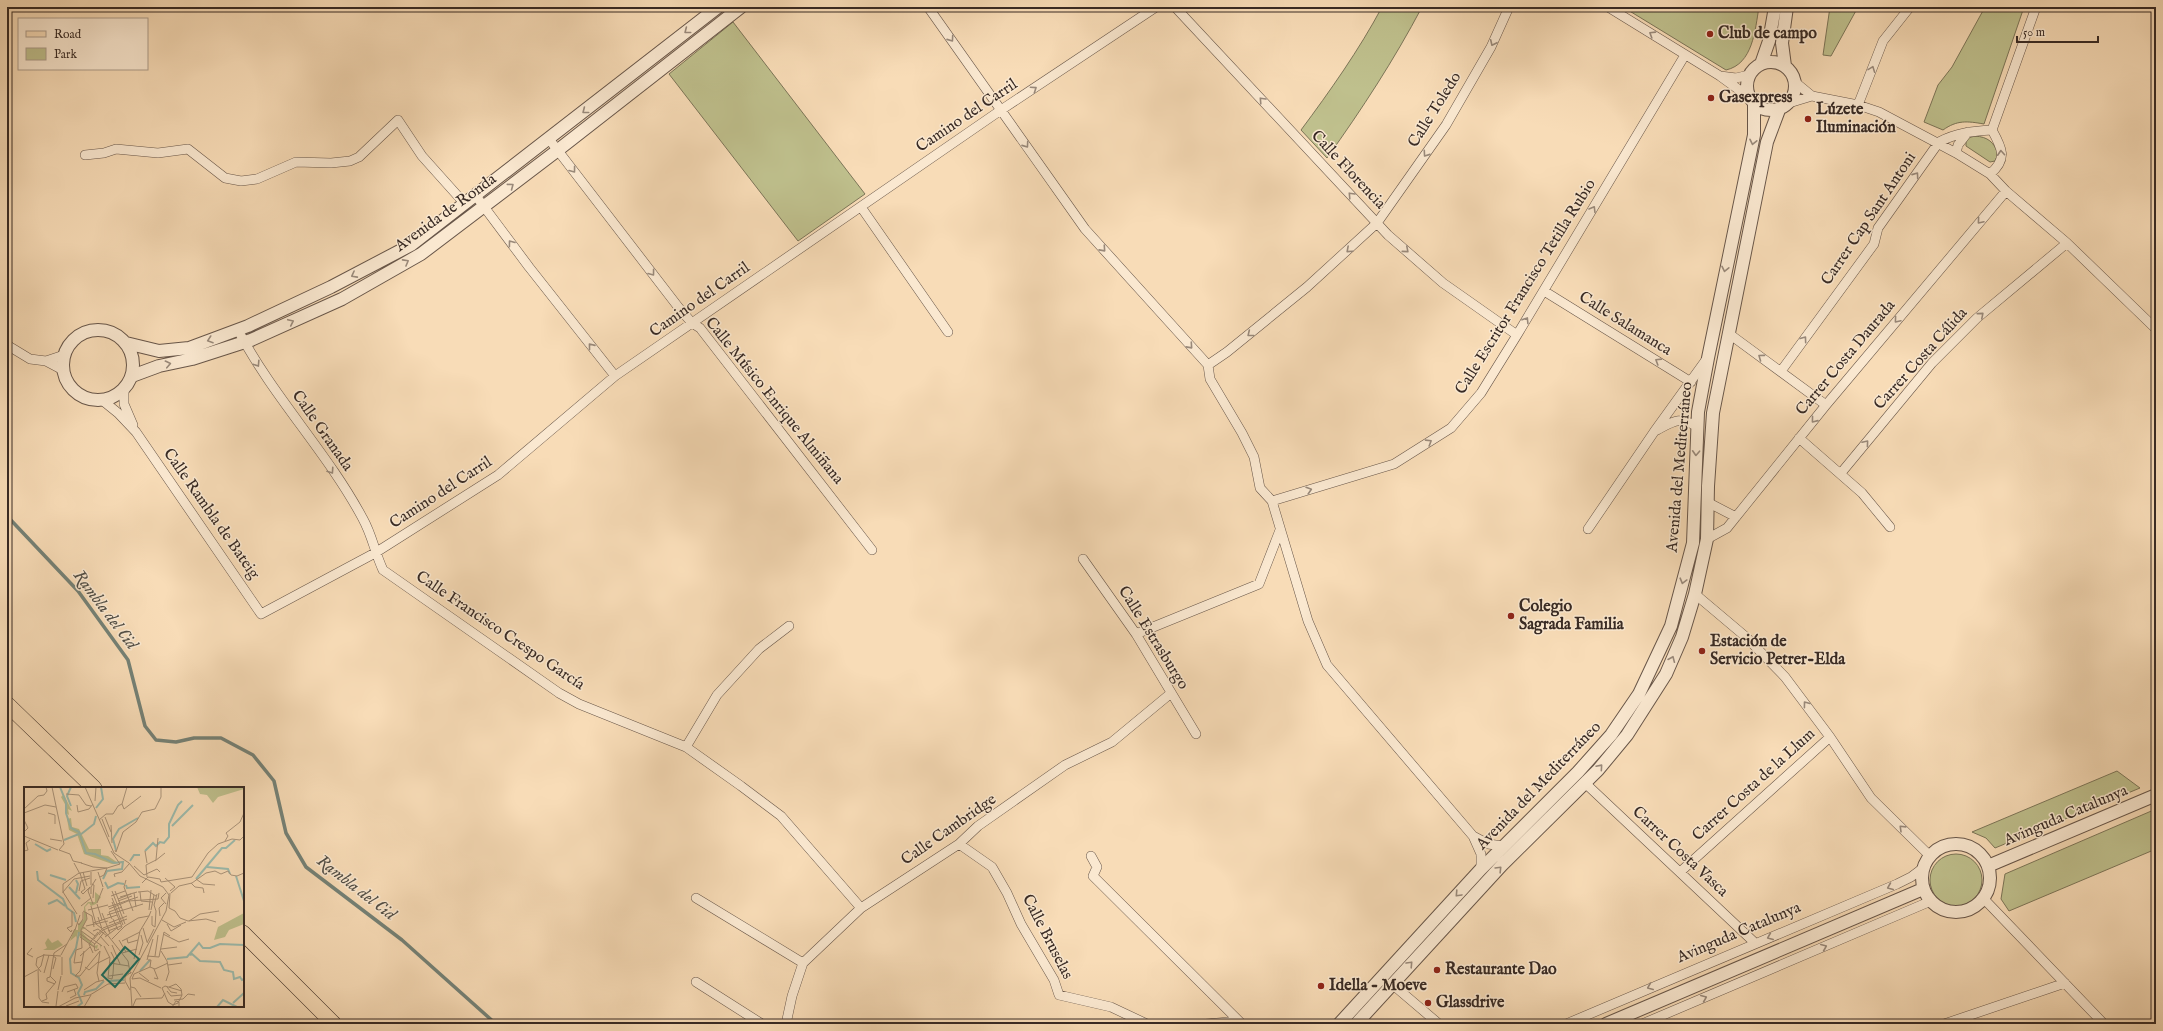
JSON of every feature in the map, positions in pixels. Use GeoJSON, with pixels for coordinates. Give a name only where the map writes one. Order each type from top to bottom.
{"type":"FeatureCollection","features":[{"type":"Feature","properties":{"kind":"main road"},"geometry":{"type":"LineString","coordinates":[[7,704],[93,787]]}},
{"type":"Feature","properties":{"kind":"main road"},"geometry":{"type":"LineString","coordinates":[[244,934],[334,1024]]}},
{"type":"Feature","properties":{"kind":"street","name":"Avenida de Ronda"},"geometry":{"type":"LineString","coordinates":[[126,343],[159,351],[189,348],[238,330],[331,287],[411,245],[718,7]]}},
{"type":"Feature","properties":{"kind":"street","name":"Avenida de Ronda"},"geometry":{"type":"LineString","coordinates":[[132,376],[159,366],[192,359],[245,343],[342,299],[421,254],[558,150],[741,7]]}},
{"type":"Feature","properties":{"kind":"street"},"geometry":{"type":"LineString","coordinates":[[928,7],[1085,229],[1208,365],[1210,379],[1242,433],[1254,457],[1260,488],[1272,501],[1308,621],[1327,665],[1473,836],[1481,854],[1481,869]]}},
{"type":"Feature","properties":{"kind":"street","name":"Camino del Carril"},"geometry":{"type":"LineString","coordinates":[[262,614],[375,553],[498,475],[615,376],[1001,110],[1156,7]]}},
{"type":"Feature","properties":{"kind":"street","name":"Calle Florencia"},"geometry":{"type":"LineString","coordinates":[[1175,7],[1377,223],[1443,283],[1517,334]]}},
{"type":"Feature","properties":{"kind":"street","name":"Calle Toledo"},"geometry":{"type":"LineString","coordinates":[[1208,365],[1227,352],[1307,287],[1377,223],[1446,125],[1491,47],[1509,7]]}},
{"type":"Feature","properties":{"kind":"street"},"geometry":{"type":"LineString","coordinates":[[1608,7],[1720,76],[1765,110],[1779,110],[1789,103],[1812,96],[1858,105],[1879,112],[1939,142],[1990,174],[2006,191],[2067,242],[2156,329]]}},
{"type":"Feature","properties":{"kind":"street"},"geometry":{"type":"LineString","coordinates":[[1720,76],[1736,78],[1749,75],[1761,64],[1769,41],[1774,7]]}},
{"type":"Feature","properties":{"kind":"street"},"geometry":{"type":"LineString","coordinates":[[1787,7],[1782,42],[1785,66],[1793,76],[1795,82],[1795,90],[1789,103]]}},
{"type":"Feature","properties":{"kind":"street"},"geometry":{"type":"LineString","coordinates":[[1858,105],[1883,41],[1910,7]]}},
{"type":"Feature","properties":{"kind":"street"},"geometry":{"type":"LineString","coordinates":[[1990,174],[1998,167],[2002,158],[2000,146],[1992,130],[2036,7]]}},
{"type":"Feature","properties":{"kind":"street","name":"Calle Escritor Francisco Tetilla Rubio"},"geometry":{"type":"LineString","coordinates":[[1272,501],[1394,464],[1451,428],[1481,393],[1544,291],[1685,54]]}},
{"type":"Feature","properties":{"kind":"street"},"geometry":{"type":"LineString","coordinates":[[1761,64],[1769,62],[1785,66]]}},
{"type":"Feature","properties":{"kind":"street"},"geometry":{"type":"LineString","coordinates":[[1749,75],[1747,90],[1751,100]]}},
{"type":"Feature","properties":{"kind":"street"},"geometry":{"type":"LineString","coordinates":[[1795,82],[1812,96]]}},
{"type":"Feature","properties":{"kind":"street","name":"Avenida del Mediterráneo"},"geometry":{"type":"LineString","coordinates":[[1338,1024],[1481,869],[1578,772],[1611,735],[1639,694],[1671,626],[1693,543],[1698,427],[1708,358],[1754,135],[1751,100]]}},
{"type":"Feature","properties":{"kind":"street","name":"Avenida del Mediterráneo"},"geometry":{"type":"LineString","coordinates":[[1356,1024],[1502,865],[1585,783],[1627,735],[1655,694],[1666,674],[1682,637],[1707,539],[1709,503],[1708,486],[1713,413],[1767,142],[1779,110]]}},
{"type":"Feature","properties":{"kind":"street"},"geometry":{"type":"LineString","coordinates":[[85,155],[104,153],[116,149],[158,153],[188,149],[225,178],[246,180],[257,179],[296,162],[331,163],[350,161],[359,157],[398,120],[422,156],[465,204]]}},
{"type":"Feature","properties":{"kind":"street"},"geometry":{"type":"LineString","coordinates":[[1939,142],[1950,136],[1968,132],[1992,130]]}},
{"type":"Feature","properties":{"kind":"street"},"geometry":{"type":"LineString","coordinates":[[1956,153],[1958,145],[1968,132]]}},
{"type":"Feature","properties":{"kind":"street","name":"Calle Músico Enrique Almiñana"},"geometry":{"type":"LineString","coordinates":[[549,139],[692,323],[700,328],[872,550]]}},
{"type":"Feature","properties":{"kind":"street","name":"Carrer Cap Sant Antoni"},"geometry":{"type":"LineString","coordinates":[[1781,371],[1874,244],[1878,228],[1939,142]]}},
{"type":"Feature","properties":{"kind":"street","name":"Carrer Costa Daurada"},"geometry":{"type":"LineString","coordinates":[[1707,539],[1727,528],[1826,405],[2006,191]]}},
{"type":"Feature","properties":{"kind":"street"},"geometry":{"type":"LineString","coordinates":[[476,196],[615,376]]}},
{"type":"Feature","properties":{"kind":"street"},"geometry":{"type":"LineString","coordinates":[[861,207],[948,332]]}},
{"type":"Feature","properties":{"kind":"street","name":"Carrer Costa Cálida"},"geometry":{"type":"LineString","coordinates":[[1841,473],[1932,363],[1977,318],[2067,242]]}},
{"type":"Feature","properties":{"kind":"street","name":"Calle Salamanca"},"geometry":{"type":"LineString","coordinates":[[1544,291],[1691,382]]}},
{"type":"Feature","properties":{"kind":"street"},"geometry":{"type":"LineString","coordinates":[[99,330],[114,334],[126,343],[133,359],[132,376],[124,389],[114,397],[102,400],[91,400],[81,396],[72,389],[66,380],[63,370],[64,355],[71,342],[84,333],[99,330]]}},
{"type":"Feature","properties":{"kind":"street","name":"Calle Granada"},"geometry":{"type":"LineString","coordinates":[[238,330],[257,364],[364,519],[375,553]]}},
{"type":"Feature","properties":{"kind":"street"},"geometry":{"type":"LineString","coordinates":[[1728,333],[1826,405]]}},
{"type":"Feature","properties":{"kind":"street"},"geometry":{"type":"LineString","coordinates":[[7,345],[30,358],[46,361],[63,370]]}},
{"type":"Feature","properties":{"kind":"street"},"geometry":{"type":"LineString","coordinates":[[46,361],[64,355]]}},
{"type":"Feature","properties":{"kind":"street"},"geometry":{"type":"LineString","coordinates":[[1588,529],[1654,432],[1708,358]]}},
{"type":"Feature","properties":{"kind":"street","name":"Calle Rambla de Bateig"},"geometry":{"type":"LineString","coordinates":[[124,389],[124,404],[136,432]]}},
{"type":"Feature","properties":{"kind":"street","name":"Calle Rambla de Bateig"},"geometry":{"type":"LineString","coordinates":[[102,400],[118,413],[136,432],[262,614]]}},
{"type":"Feature","properties":{"kind":"street"},"geometry":{"type":"LineString","coordinates":[[1654,432],[1675,420],[1688,421],[1698,427]]}},
{"type":"Feature","properties":{"kind":"street"},"geometry":{"type":"LineString","coordinates":[[1799,438],[1841,473],[1862,493],[1890,527]]}},
{"type":"Feature","properties":{"kind":"street"},"geometry":{"type":"LineString","coordinates":[[1709,503],[1736,517]]}},
{"type":"Feature","properties":{"kind":"street"},"geometry":{"type":"LineString","coordinates":[[1136,634],[1259,584],[1280,530]]}},
{"type":"Feature","properties":{"kind":"street","name":"Calle Francisco Crespo García"},"geometry":{"type":"LineString","coordinates":[[375,553],[383,570],[559,694],[579,704],[686,747],[781,816],[861,908]]}},
{"type":"Feature","properties":{"kind":"street","name":"Calle Estrasburgo"},"geometry":{"type":"LineString","coordinates":[[1083,559],[1136,634],[1170,694],[1196,734]]}},
{"type":"Feature","properties":{"kind":"street"},"geometry":{"type":"LineString","coordinates":[[1694,594],[1746,637],[1785,677],[1830,737],[1870,798],[1930,856]]}},
{"type":"Feature","properties":{"kind":"street"},"geometry":{"type":"LineString","coordinates":[[686,747],[717,695],[760,649],[790,626]]}},
{"type":"Feature","properties":{"kind":"street","name":"Calle Cambridge"},"geometry":{"type":"LineString","coordinates":[[786,1024],[792,996],[803,963],[861,908],[959,844],[978,826],[1065,765],[1112,742],[1170,694]]}},
{"type":"Feature","properties":{"kind":"street","name":"Carrer Costa de la Llum"},"geometry":{"type":"LineString","coordinates":[[1680,872],[1830,737]]}},
{"type":"Feature","properties":{"kind":"street","name":"Carrer Costa Vasca"},"geometry":{"type":"LineString","coordinates":[[1585,783],[1756,943]]}},
{"type":"Feature","properties":{"kind":"street","name":"Avinguda Catalunya"},"geometry":{"type":"LineString","coordinates":[[1988,866],[2156,795]]}},
{"type":"Feature","properties":{"kind":"street"},"geometry":{"type":"LineString","coordinates":[[1473,836],[1488,844],[1504,846]]}},
{"type":"Feature","properties":{"kind":"street","name":"Calle Bruselas"},"geometry":{"type":"LineString","coordinates":[[959,844],[992,867],[1008,893],[1021,924],[1054,980],[1059,995],[1111,1007],[1147,1024]]}},
{"type":"Feature","properties":{"kind":"street"},"geometry":{"type":"LineString","coordinates":[[1951,845],[1962,845],[1973,849],[1982,856],[1988,866],[1990,883],[1984,899],[1975,907],[1958,912],[1940,909],[1931,902],[1924,889],[1922,879],[1923,868],[1930,856],[1940,848],[1951,845]]}},
{"type":"Feature","properties":{"kind":"street"},"geometry":{"type":"LineString","coordinates":[[1091,856],[1097,867],[1093,876],[1241,1023]]}},
{"type":"Feature","properties":{"kind":"street","name":"Avinguda Catalunya"},"geometry":{"type":"LineString","coordinates":[[1566,1024],[1911,878],[1923,868]]}},
{"type":"Feature","properties":{"kind":"street","name":"Avinguda Catalunya"},"geometry":{"type":"LineString","coordinates":[[1606,1024],[1924,889]]}},
{"type":"Feature","properties":{"kind":"street"},"geometry":{"type":"LineString","coordinates":[[696,898],[803,963]]}},
{"type":"Feature","properties":{"kind":"street"},"geometry":{"type":"LineString","coordinates":[[1984,899],[2104,1024]]}},
{"type":"Feature","properties":{"kind":"street"},"geometry":{"type":"LineString","coordinates":[[1642,1024],[1660,1020],[1931,902]]}},
{"type":"Feature","properties":{"kind":"street"},"geometry":{"type":"LineString","coordinates":[[696,982],[762,1024]]}},
{"type":"Feature","properties":{"kind":"street"},"geometry":{"type":"LineString","coordinates":[[1944,1024],[2065,983]]}},
{"type":"Feature","properties":{"kind":"street"},"geometry":{"type":"LineString","coordinates":[[1392,984],[1439,1024]]}},
{"type":"Feature","properties":{"kind":"street"},"geometry":{"type":"LineString","coordinates":[[1206,1024],[1241,1023]]}},
{"type":"Feature","properties":{"kind":"green space"},"geometry":{"type":"Polygon","coordinates":[[[1382,7],[1422,7],[1377,84],[1327,158],[1301,130],[1344,70],[1382,7]]]}},
{"type":"Feature","properties":{"kind":"green space","name":"Club de campo"},"geometry":{"type":"Polygon","coordinates":[[[1623,7],[1759,7],[1754,35],[1747,53],[1742,61],[1735,67],[1726,70],[1623,7]]]}},
{"type":"Feature","properties":{"kind":"green space"},"geometry":{"type":"Polygon","coordinates":[[[1830,7],[1858,7],[1831,56],[1823,55],[1830,7]]]}},
{"type":"Feature","properties":{"kind":"green space"},"geometry":{"type":"Polygon","coordinates":[[[1985,7],[2024,7],[1984,124],[1962,122],[1953,124],[1943,130],[1924,122],[1938,85],[1952,67],[1985,7]]]}},
{"type":"Feature","properties":{"kind":"green space"},"geometry":{"type":"Polygon","coordinates":[[[733,22],[865,194],[798,241],[669,74],[733,22]]]}},
{"type":"Feature","properties":{"kind":"green space"},"geometry":{"type":"Polygon","coordinates":[[[1975,136],[1987,139],[1995,146],[1998,154],[1995,161],[1990,162],[1966,146],[1966,141],[1968,138],[1975,136]]]}},
{"type":"Feature","properties":{"kind":"green space"},"geometry":{"type":"Polygon","coordinates":[[[2117,771],[2140,788],[1995,848],[1986,838],[1972,832],[2117,771]]]}},
{"type":"Feature","properties":{"kind":"green space"},"geometry":{"type":"Polygon","coordinates":[[[2156,809],[2156,849],[2009,911],[2001,899],[2005,874],[2156,809]]]}},
{"type":"Feature","properties":{"kind":"green space"},"geometry":{"type":"Polygon","coordinates":[[[1956,854],[1966,856],[1974,862],[1980,870],[1982,880],[1980,890],[1974,898],[1966,904],[1956,906],[1946,904],[1938,898],[1932,890],[1930,880],[1932,870],[1938,862],[1946,856],[1956,854]]]}},
{"type":"Feature","properties":{"kind":"waterway","name":"Rambla del Cid"},"geometry":{"type":"LineString","coordinates":[[7,516],[78,591],[128,660],[145,726],[156,740],[176,742],[194,738],[221,738],[253,755],[274,781],[286,833],[306,867],[402,940],[496,1024]]}},
{"type":"Feature","properties":{"kind":"place","name":"Club de campo"},"geometry":{"type":"Point","coordinates":[1710,34]}},
{"type":"Feature","properties":{"kind":"place","name":"Gasexpress"},"geometry":{"type":"Point","coordinates":[1711,98]}},
{"type":"Feature","properties":{"kind":"place","name":"Lúzete Iluminación"},"geometry":{"type":"Point","coordinates":[1808,119]}},
{"type":"Feature","properties":{"kind":"place","name":"Colegio Sagrada Familia"},"geometry":{"type":"Point","coordinates":[1511,616]}},
{"type":"Feature","properties":{"kind":"place","name":"Estación de Servicio Petrer-Elda"},"geometry":{"type":"Point","coordinates":[1702,651]}},
{"type":"Feature","properties":{"kind":"place","name":"Restaurante Dao"},"geometry":{"type":"Point","coordinates":[1437,970]}},
{"type":"Feature","properties":{"kind":"place","name":"Idella - Moeve"},"geometry":{"type":"Point","coordinates":[1321,986]}},
{"type":"Feature","properties":{"kind":"place","name":"Glassdrive"},"geometry":{"type":"Point","coordinates":[1428,1003]}}]}
